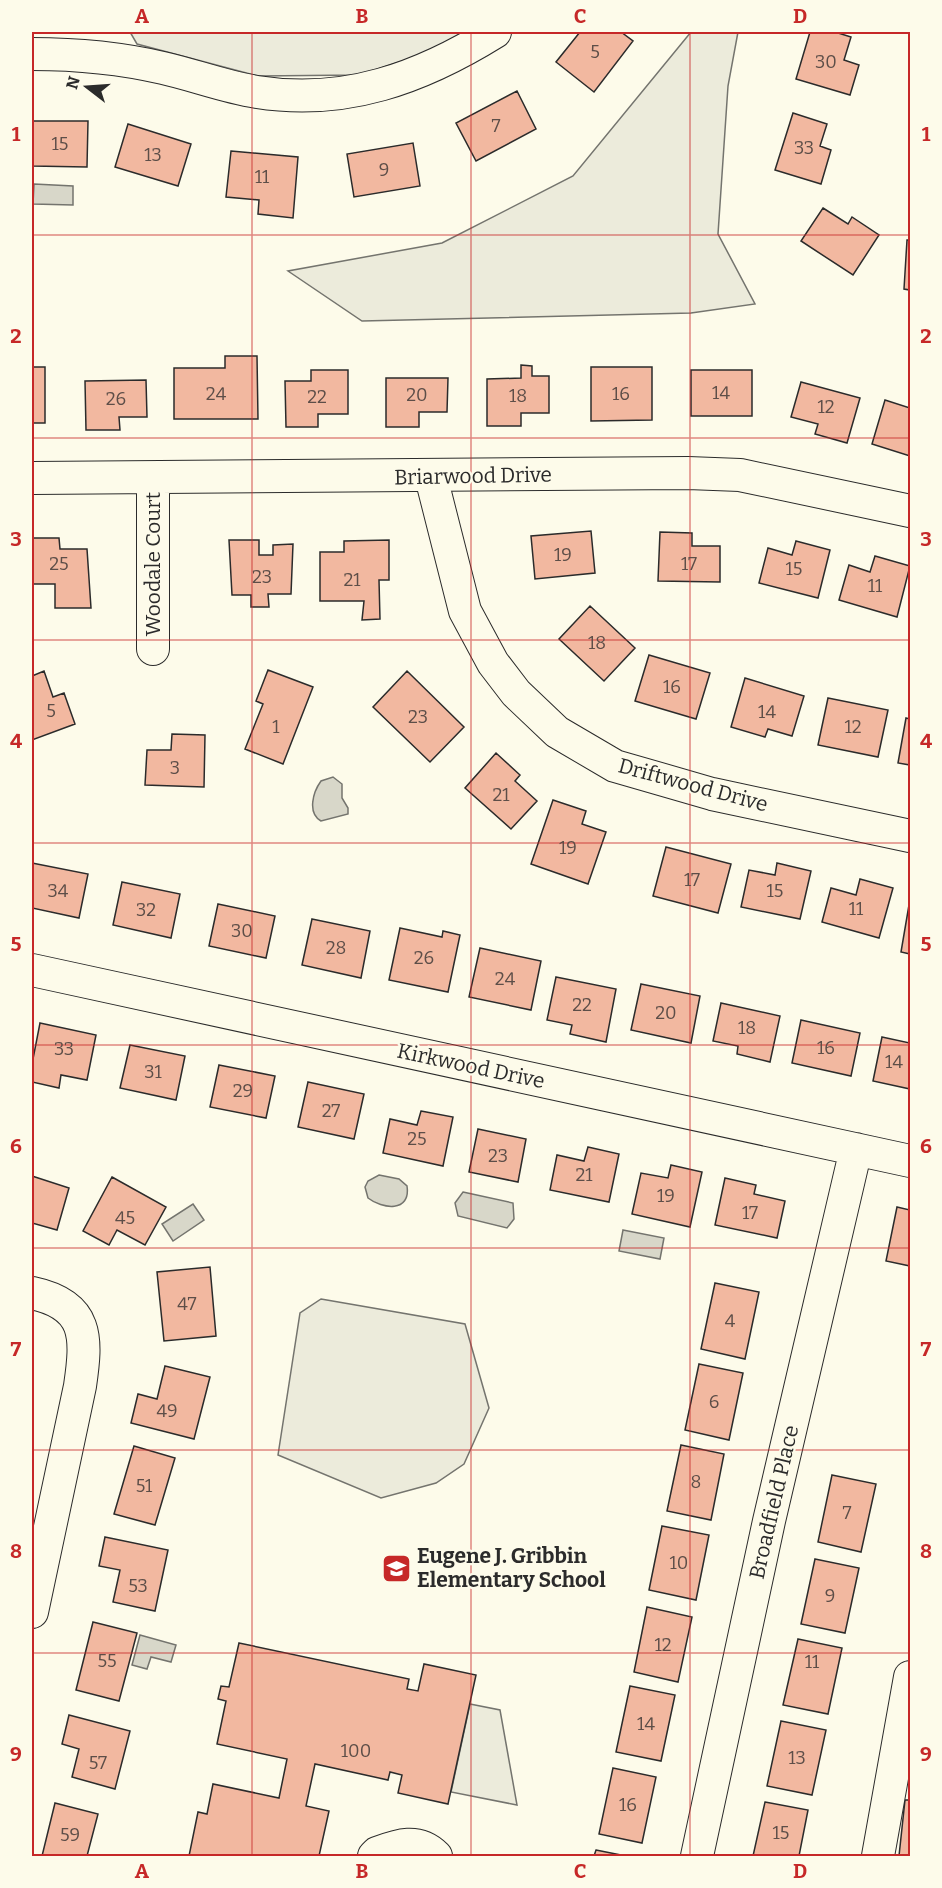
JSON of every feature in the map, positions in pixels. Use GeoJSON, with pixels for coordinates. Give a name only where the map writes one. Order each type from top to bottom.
{"type":"FeatureCollection","features":[{"type":"Feature","properties":{"kind":"street"},"geometry":{"type":"LineString","coordinates":[[32,54],[79,54],[163,68],[256,92],[303,95],[359,90],[393,82],[453,58],[495,32]]}},
{"type":"Feature","properties":{"kind":"street","name":"Briarwood Drive"},"geometry":{"type":"LineString","coordinates":[[32,478],[431,477],[688,473],[740,476],[910,511]]}},
{"type":"Feature","properties":{"kind":"street","name":"Driftwood Drive"},"geometry":{"type":"LineString","coordinates":[[431,477],[465,611],[493,663],[516,693],[557,732],[615,766],[712,794],[910,836]]}},
{"type":"Feature","properties":{"kind":"street","name":"Woodale Court"},"geometry":{"type":"LineString","coordinates":[[153,478],[153,649]]}},
{"type":"Feature","properties":{"kind":"street","name":"Kirkwood Drive"},"geometry":{"type":"LineString","coordinates":[[32,970],[910,1161]]}},
{"type":"Feature","properties":{"kind":"street","name":"Broadfield Place"},"geometry":{"type":"LineString","coordinates":[[697,1857],[769,1521],[856,1149]]}},
{"type":"Feature","properties":{"kind":"street"},"geometry":{"type":"LineString","coordinates":[[32,1293],[62,1304],[81,1324],[85,1348],[80,1386],[32,1612]]}},
{"type":"Feature","properties":{"kind":"street"},"geometry":{"type":"LineString","coordinates":[[878,1857],[910,1677]]}},
{"type":"Feature","properties":{"kind":"street"},"geometry":{"type":"LineString","coordinates":[[374,1857],[377,1853],[404,1843],[429,1849],[436,1857]]}},
{"type":"Feature","properties":{"kind":"shaded area"},"geometry":{"type":"Polygon","coordinates":[[[130,32],[463,32],[440,49],[359,75],[258,76],[137,44],[130,32]]]}},
{"type":"Feature","properties":{"kind":"shaded area"},"geometry":{"type":"Polygon","coordinates":[[[691,32],[738,32],[728,86],[718,234],[755,304],[691,313],[362,321],[288,271],[442,243],[573,176],[691,32]]]}},
{"type":"Feature","properties":{"kind":"shaded area"},"geometry":{"type":"Polygon","coordinates":[[[34,184],[73,186],[73,205],[33,204],[34,184]]]}},
{"type":"Feature","properties":{"kind":"shaded area"},"geometry":{"type":"Polygon","coordinates":[[[333,777],[342,784],[342,798],[348,808],[348,814],[321,821],[314,813],[314,796],[321,781],[333,777]]]}},
{"type":"Feature","properties":{"kind":"shaded area"},"geometry":{"type":"Polygon","coordinates":[[[379,1175],[399,1179],[407,1186],[405,1201],[400,1205],[388,1206],[368,1198],[365,1187],[368,1181],[379,1175]]]}},
{"type":"Feature","properties":{"kind":"shaded area"},"geometry":{"type":"Polygon","coordinates":[[[463,1192],[513,1203],[514,1219],[507,1228],[458,1216],[455,1203],[463,1192]]]}},
{"type":"Feature","properties":{"kind":"shaded area"},"geometry":{"type":"Polygon","coordinates":[[[193,1204],[204,1220],[173,1241],[162,1224],[193,1204]]]}},
{"type":"Feature","properties":{"kind":"shaded area"},"geometry":{"type":"Polygon","coordinates":[[[623,1230],[664,1238],[660,1259],[619,1251],[623,1230]]]}},
{"type":"Feature","properties":{"kind":"shaded area"},"geometry":{"type":"Polygon","coordinates":[[[321,1299],[465,1324],[489,1408],[464,1464],[436,1483],[381,1498],[278,1455],[300,1313],[321,1299]]]}},
{"type":"Feature","properties":{"kind":"shaded area"},"geometry":{"type":"Polygon","coordinates":[[[140,1635],[176,1645],[171,1662],[151,1657],[147,1669],[132,1665],[140,1635]]]}},
{"type":"Feature","properties":{"kind":"shaded area"},"geometry":{"type":"Polygon","coordinates":[[[470,1704],[500,1710],[517,1805],[451,1792],[470,1704]]]}},
{"type":"Feature","properties":{"kind":"building"},"geometry":{"type":"Polygon","coordinates":[[[580,32],[621,32],[633,41],[594,92],[556,62],[580,32]]]}},
{"type":"Feature","properties":{"kind":"building"},"geometry":{"type":"Polygon","coordinates":[[[810,32],[835,32],[851,37],[844,60],[859,65],[850,95],[796,79],[810,32]]]}},
{"type":"Feature","properties":{"kind":"building"},"geometry":{"type":"Polygon","coordinates":[[[517,91],[536,129],[476,161],[456,123],[517,91]]]}},
{"type":"Feature","properties":{"kind":"building"},"geometry":{"type":"Polygon","coordinates":[[[793,113],[827,124],[820,146],[831,150],[821,184],[775,170],[793,113]]]}},
{"type":"Feature","properties":{"kind":"building"},"geometry":{"type":"Polygon","coordinates":[[[32,121],[88,121],[87,167],[32,166],[32,121]]]}},
{"type":"Feature","properties":{"kind":"building"},"geometry":{"type":"Polygon","coordinates":[[[128,124],[191,144],[178,186],[115,167],[128,124]]]}},
{"type":"Feature","properties":{"kind":"building"},"geometry":{"type":"Polygon","coordinates":[[[413,143],[420,186],[354,197],[347,154],[413,143]]]}},
{"type":"Feature","properties":{"kind":"building"},"geometry":{"type":"Polygon","coordinates":[[[231,151],[298,157],[293,218],[258,214],[259,200],[226,197],[231,151]]]}},
{"type":"Feature","properties":{"kind":"building"},"geometry":{"type":"Polygon","coordinates":[[[823,208],[848,224],[852,217],[879,235],[853,275],[801,241],[823,208]]]}},
{"type":"Feature","properties":{"kind":"building"},"geometry":{"type":"Polygon","coordinates":[[[907,240],[910,240],[910,290],[904,289],[907,240]]]}},
{"type":"Feature","properties":{"kind":"building"},"geometry":{"type":"Polygon","coordinates":[[[225,356],[257,356],[258,419],[174,419],[174,368],[225,368],[225,356]]]}},
{"type":"Feature","properties":{"kind":"building"},"geometry":{"type":"Polygon","coordinates":[[[521,365],[532,366],[532,376],[549,376],[549,413],[521,413],[521,426],[487,426],[487,379],[521,378],[521,365]]]}},
{"type":"Feature","properties":{"kind":"building"},"geometry":{"type":"Polygon","coordinates":[[[32,367],[45,367],[45,423],[32,423],[32,367]]]}},
{"type":"Feature","properties":{"kind":"building"},"geometry":{"type":"Polygon","coordinates":[[[591,367],[652,367],[652,420],[591,421],[591,367]]]}},
{"type":"Feature","properties":{"kind":"building"},"geometry":{"type":"Polygon","coordinates":[[[311,370],[348,370],[348,414],[318,414],[318,427],[286,427],[285,381],[311,381],[311,370]]]}},
{"type":"Feature","properties":{"kind":"building"},"geometry":{"type":"Polygon","coordinates":[[[691,370],[752,370],[752,416],[691,416],[691,370]]]}},
{"type":"Feature","properties":{"kind":"building"},"geometry":{"type":"Polygon","coordinates":[[[386,378],[448,378],[447,412],[419,412],[419,427],[386,427],[386,378]]]}},
{"type":"Feature","properties":{"kind":"building"},"geometry":{"type":"Polygon","coordinates":[[[146,380],[147,417],[119,417],[120,430],[86,430],[85,381],[146,380]]]}},
{"type":"Feature","properties":{"kind":"building"},"geometry":{"type":"Polygon","coordinates":[[[801,382],[860,398],[847,443],[815,434],[818,424],[791,417],[801,382]]]}},
{"type":"Feature","properties":{"kind":"building"},"geometry":{"type":"Polygon","coordinates":[[[885,400],[910,408],[910,456],[872,444],[885,400]]]}},
{"type":"Feature","properties":{"kind":"building"},"geometry":{"type":"Polygon","coordinates":[[[591,531],[595,573],[535,579],[531,536],[591,531]]]}},
{"type":"Feature","properties":{"kind":"building"},"geometry":{"type":"Polygon","coordinates":[[[660,532],[692,533],[692,546],[720,546],[720,582],[658,581],[660,532]]]}},
{"type":"Feature","properties":{"kind":"building"},"geometry":{"type":"Polygon","coordinates":[[[32,538],[59,538],[60,549],[87,549],[91,608],[55,608],[55,584],[32,584],[32,538]]]}},
{"type":"Feature","properties":{"kind":"building"},"geometry":{"type":"Polygon","coordinates":[[[229,540],[259,540],[259,555],[273,555],[273,545],[293,544],[291,594],[268,594],[269,607],[251,607],[251,595],[232,595],[229,540]]]}},
{"type":"Feature","properties":{"kind":"building"},"geometry":{"type":"Polygon","coordinates":[[[389,540],[389,580],[379,580],[380,619],[362,620],[364,601],[320,601],[320,552],[344,552],[344,541],[389,540]]]}},
{"type":"Feature","properties":{"kind":"building"},"geometry":{"type":"Polygon","coordinates":[[[796,541],[830,550],[818,598],[759,583],[768,548],[792,555],[796,541]]]}},
{"type":"Feature","properties":{"kind":"building"},"geometry":{"type":"Polygon","coordinates":[[[875,556],[910,566],[897,617],[839,600],[849,565],[870,572],[875,556]]]}},
{"type":"Feature","properties":{"kind":"building"},"geometry":{"type":"Polygon","coordinates":[[[590,606],[635,648],[604,681],[559,639],[590,606]]]}},
{"type":"Feature","properties":{"kind":"building"},"geometry":{"type":"Polygon","coordinates":[[[649,655],[710,673],[696,719],[635,701],[649,655]]]}},
{"type":"Feature","properties":{"kind":"building"},"geometry":{"type":"Polygon","coordinates":[[[268,670],[313,687],[283,764],[245,749],[263,704],[256,701],[268,670]]]}},
{"type":"Feature","properties":{"kind":"building"},"geometry":{"type":"Polygon","coordinates":[[[44,671],[53,697],[64,693],[75,724],[32,740],[32,676],[44,671]]]}},
{"type":"Feature","properties":{"kind":"building"},"geometry":{"type":"Polygon","coordinates":[[[407,671],[464,727],[430,762],[373,707],[407,671]]]}},
{"type":"Feature","properties":{"kind":"building"},"geometry":{"type":"Polygon","coordinates":[[[745,678],[804,696],[792,736],[768,729],[765,737],[731,727],[745,678]]]}},
{"type":"Feature","properties":{"kind":"building"},"geometry":{"type":"Polygon","coordinates":[[[828,698],[888,710],[878,757],[818,745],[828,698]]]}},
{"type":"Feature","properties":{"kind":"building"},"geometry":{"type":"Polygon","coordinates":[[[906,718],[910,719],[910,765],[898,763],[906,718]]]}},
{"type":"Feature","properties":{"kind":"building"},"geometry":{"type":"Polygon","coordinates":[[[172,734],[205,735],[204,787],[145,785],[147,750],[171,750],[172,734]]]}},
{"type":"Feature","properties":{"kind":"building"},"geometry":{"type":"Polygon","coordinates":[[[496,753],[520,775],[515,781],[537,801],[511,829],[465,788],[496,753]]]}},
{"type":"Feature","properties":{"kind":"building"},"geometry":{"type":"Polygon","coordinates":[[[553,800],[586,811],[582,824],[606,832],[588,884],[531,864],[553,800]]]}},
{"type":"Feature","properties":{"kind":"building"},"geometry":{"type":"Polygon","coordinates":[[[666,847],[731,864],[718,913],[653,896],[666,847]]]}},
{"type":"Feature","properties":{"kind":"building"},"geometry":{"type":"Polygon","coordinates":[[[32,863],[88,874],[79,918],[32,908],[32,863]]]}},
{"type":"Feature","properties":{"kind":"building"},"geometry":{"type":"Polygon","coordinates":[[[777,863],[811,871],[800,919],[741,907],[749,870],[775,875],[777,863]]]}},
{"type":"Feature","properties":{"kind":"building"},"geometry":{"type":"Polygon","coordinates":[[[860,879],[893,888],[879,938],[822,922],[831,888],[856,895],[860,879]]]}},
{"type":"Feature","properties":{"kind":"building"},"geometry":{"type":"Polygon","coordinates":[[[122,882],[180,894],[171,938],[113,925],[122,882]]]}},
{"type":"Feature","properties":{"kind":"building"},"geometry":{"type":"Polygon","coordinates":[[[910,899],[910,954],[901,952],[910,899]]]}},
{"type":"Feature","properties":{"kind":"building"},"geometry":{"type":"Polygon","coordinates":[[[218,904],[275,916],[266,958],[209,946],[218,904]]]}},
{"type":"Feature","properties":{"kind":"building"},"geometry":{"type":"Polygon","coordinates":[[[312,919],[370,931],[361,978],[302,965],[312,919]]]}},
{"type":"Feature","properties":{"kind":"building"},"geometry":{"type":"Polygon","coordinates":[[[400,928],[442,937],[443,931],[460,935],[448,992],[389,980],[400,928]]]}},
{"type":"Feature","properties":{"kind":"building"},"geometry":{"type":"Polygon","coordinates":[[[480,948],[541,961],[531,1010],[469,997],[480,948]]]}},
{"type":"Feature","properties":{"kind":"building"},"geometry":{"type":"Polygon","coordinates":[[[556,977],[616,989],[606,1042],[570,1034],[572,1025],[547,1020],[556,977]]]}},
{"type":"Feature","properties":{"kind":"building"},"geometry":{"type":"Polygon","coordinates":[[[641,984],[700,996],[691,1043],[631,1030],[641,984]]]}},
{"type":"Feature","properties":{"kind":"building"},"geometry":{"type":"Polygon","coordinates":[[[721,1003],[780,1016],[770,1062],[737,1054],[738,1046],[713,1041],[721,1003]]]}},
{"type":"Feature","properties":{"kind":"building"},"geometry":{"type":"Polygon","coordinates":[[[801,1020],[860,1033],[851,1076],[792,1063],[801,1020]]]}},
{"type":"Feature","properties":{"kind":"building"},"geometry":{"type":"Polygon","coordinates":[[[40,1023],[96,1035],[87,1080],[61,1075],[59,1088],[32,1082],[32,1064],[40,1023]]]}},
{"type":"Feature","properties":{"kind":"building"},"geometry":{"type":"Polygon","coordinates":[[[882,1037],[910,1043],[910,1089],[873,1081],[882,1037]]]}},
{"type":"Feature","properties":{"kind":"building"},"geometry":{"type":"Polygon","coordinates":[[[130,1045],[185,1056],[176,1100],[120,1088],[130,1045]]]}},
{"type":"Feature","properties":{"kind":"building"},"geometry":{"type":"Polygon","coordinates":[[[219,1065],[275,1076],[266,1118],[210,1107],[219,1065]]]}},
{"type":"Feature","properties":{"kind":"building"},"geometry":{"type":"Polygon","coordinates":[[[308,1082],[364,1094],[354,1139],[298,1127],[308,1082]]]}},
{"type":"Feature","properties":{"kind":"building"},"geometry":{"type":"Polygon","coordinates":[[[421,1111],[453,1117],[443,1166],[383,1153],[390,1119],[417,1125],[421,1111]]]}},
{"type":"Feature","properties":{"kind":"building"},"geometry":{"type":"Polygon","coordinates":[[[478,1129],[526,1139],[518,1182],[469,1172],[478,1129]]]}},
{"type":"Feature","properties":{"kind":"building"},"geometry":{"type":"Polygon","coordinates":[[[588,1147],[619,1154],[609,1202],[550,1190],[557,1155],[584,1161],[588,1147]]]}},
{"type":"Feature","properties":{"kind":"building"},"geometry":{"type":"Polygon","coordinates":[[[671,1165],[702,1172],[690,1227],[632,1214],[641,1173],[668,1178],[671,1165]]]}},
{"type":"Feature","properties":{"kind":"building"},"geometry":{"type":"Polygon","coordinates":[[[32,1176],[69,1188],[57,1230],[32,1223],[32,1176]]]}},
{"type":"Feature","properties":{"kind":"building"},"geometry":{"type":"Polygon","coordinates":[[[112,1177],[166,1207],[145,1245],[117,1230],[109,1245],[83,1231],[112,1177]]]}},
{"type":"Feature","properties":{"kind":"building"},"geometry":{"type":"Polygon","coordinates":[[[725,1178],[756,1185],[754,1194],[785,1201],[777,1238],[715,1225],[725,1178]]]}},
{"type":"Feature","properties":{"kind":"building"},"geometry":{"type":"Polygon","coordinates":[[[897,1207],[910,1210],[910,1266],[886,1261],[897,1207]]]}},
{"type":"Feature","properties":{"kind":"building"},"geometry":{"type":"Polygon","coordinates":[[[210,1267],[216,1336],[164,1341],[157,1272],[210,1267]]]}},
{"type":"Feature","properties":{"kind":"building"},"geometry":{"type":"Polygon","coordinates":[[[715,1283],[759,1292],[745,1359],[701,1349],[715,1283]]]}},
{"type":"Feature","properties":{"kind":"building"},"geometry":{"type":"Polygon","coordinates":[[[699,1364],[743,1373],[729,1440],[685,1430],[699,1364]]]}},
{"type":"Feature","properties":{"kind":"building"},"geometry":{"type":"Polygon","coordinates":[[[165,1366],[210,1377],[194,1439],[131,1423],[138,1394],[157,1399],[165,1366]]]}},
{"type":"Feature","properties":{"kind":"building"},"geometry":{"type":"Polygon","coordinates":[[[681,1445],[724,1454],[711,1520],[667,1511],[681,1445]]]}},
{"type":"Feature","properties":{"kind":"building"},"geometry":{"type":"Polygon","coordinates":[[[134,1446],[175,1458],[155,1525],[114,1514],[134,1446]]]}},
{"type":"Feature","properties":{"kind":"building"},"geometry":{"type":"Polygon","coordinates":[[[832,1475],[876,1484],[861,1552],[818,1542],[832,1475]]]}},
{"type":"Feature","properties":{"kind":"building"},"geometry":{"type":"Polygon","coordinates":[[[662,1526],[709,1535],[696,1600],[649,1590],[662,1526]]]}},
{"type":"Feature","properties":{"kind":"building"},"geometry":{"type":"Polygon","coordinates":[[[105,1537],[168,1550],[155,1611],[113,1602],[120,1570],[99,1566],[105,1537]]]}},
{"type":"Feature","properties":{"kind":"building"},"geometry":{"type":"Polygon","coordinates":[[[815,1559],[859,1568],[845,1633],[801,1624],[815,1559]]]}},
{"type":"Feature","properties":{"kind":"building"},"geometry":{"type":"Polygon","coordinates":[[[647,1607],[692,1617],[678,1682],[634,1672],[647,1607]]]}},
{"type":"Feature","properties":{"kind":"building"},"geometry":{"type":"Polygon","coordinates":[[[93,1622],[137,1633],[119,1701],[76,1690],[93,1622]]]}},
{"type":"Feature","properties":{"kind":"building"},"geometry":{"type":"Polygon","coordinates":[[[798,1639],[842,1648],[828,1714],[783,1705],[798,1639]]]}},
{"type":"Feature","properties":{"kind":"building"},"geometry":{"type":"Polygon","coordinates":[[[239,1643],[409,1679],[407,1689],[418,1691],[424,1664],[476,1675],[448,1804],[398,1793],[402,1775],[390,1772],[388,1780],[315,1764],[306,1806],[329,1811],[319,1856],[189,1856],[198,1812],[207,1814],[213,1784],[279,1798],[287,1759],[217,1744],[226,1701],[218,1699],[221,1686],[229,1687],[239,1643]]]}},
{"type":"Feature","properties":{"kind":"building"},"geometry":{"type":"Polygon","coordinates":[[[630,1686],[675,1695],[661,1761],[616,1752],[630,1686]]]}},
{"type":"Feature","properties":{"kind":"building"},"geometry":{"type":"Polygon","coordinates":[[[69,1715],[130,1731],[115,1789],[72,1777],[79,1749],[62,1744],[69,1715]]]}},
{"type":"Feature","properties":{"kind":"building"},"geometry":{"type":"Polygon","coordinates":[[[781,1721],[826,1730],[812,1795],[767,1786],[781,1721]]]}},
{"type":"Feature","properties":{"kind":"building"},"geometry":{"type":"Polygon","coordinates":[[[613,1768],[656,1777],[642,1843],[599,1834],[613,1768]]]}},
{"type":"Feature","properties":{"kind":"building"},"geometry":{"type":"Polygon","coordinates":[[[905,1800],[910,1800],[910,1856],[899,1856],[905,1800]]]}},
{"type":"Feature","properties":{"kind":"building"},"geometry":{"type":"Polygon","coordinates":[[[765,1802],[808,1810],[799,1856],[753,1856],[765,1802]]]}},
{"type":"Feature","properties":{"kind":"building"},"geometry":{"type":"Polygon","coordinates":[[[55,1803],[98,1814],[87,1856],[42,1856],[55,1803]]]}},
{"type":"Feature","properties":{"kind":"building"},"geometry":{"type":"Polygon","coordinates":[[[596,1850],[626,1856],[594,1856],[596,1850]]]}},
{"type":"Feature","properties":{"kind":"place","name":"Eugene J. Gribbin Elementary School"},"geometry":{"type":"Point","coordinates":[396,1568]}}]}
